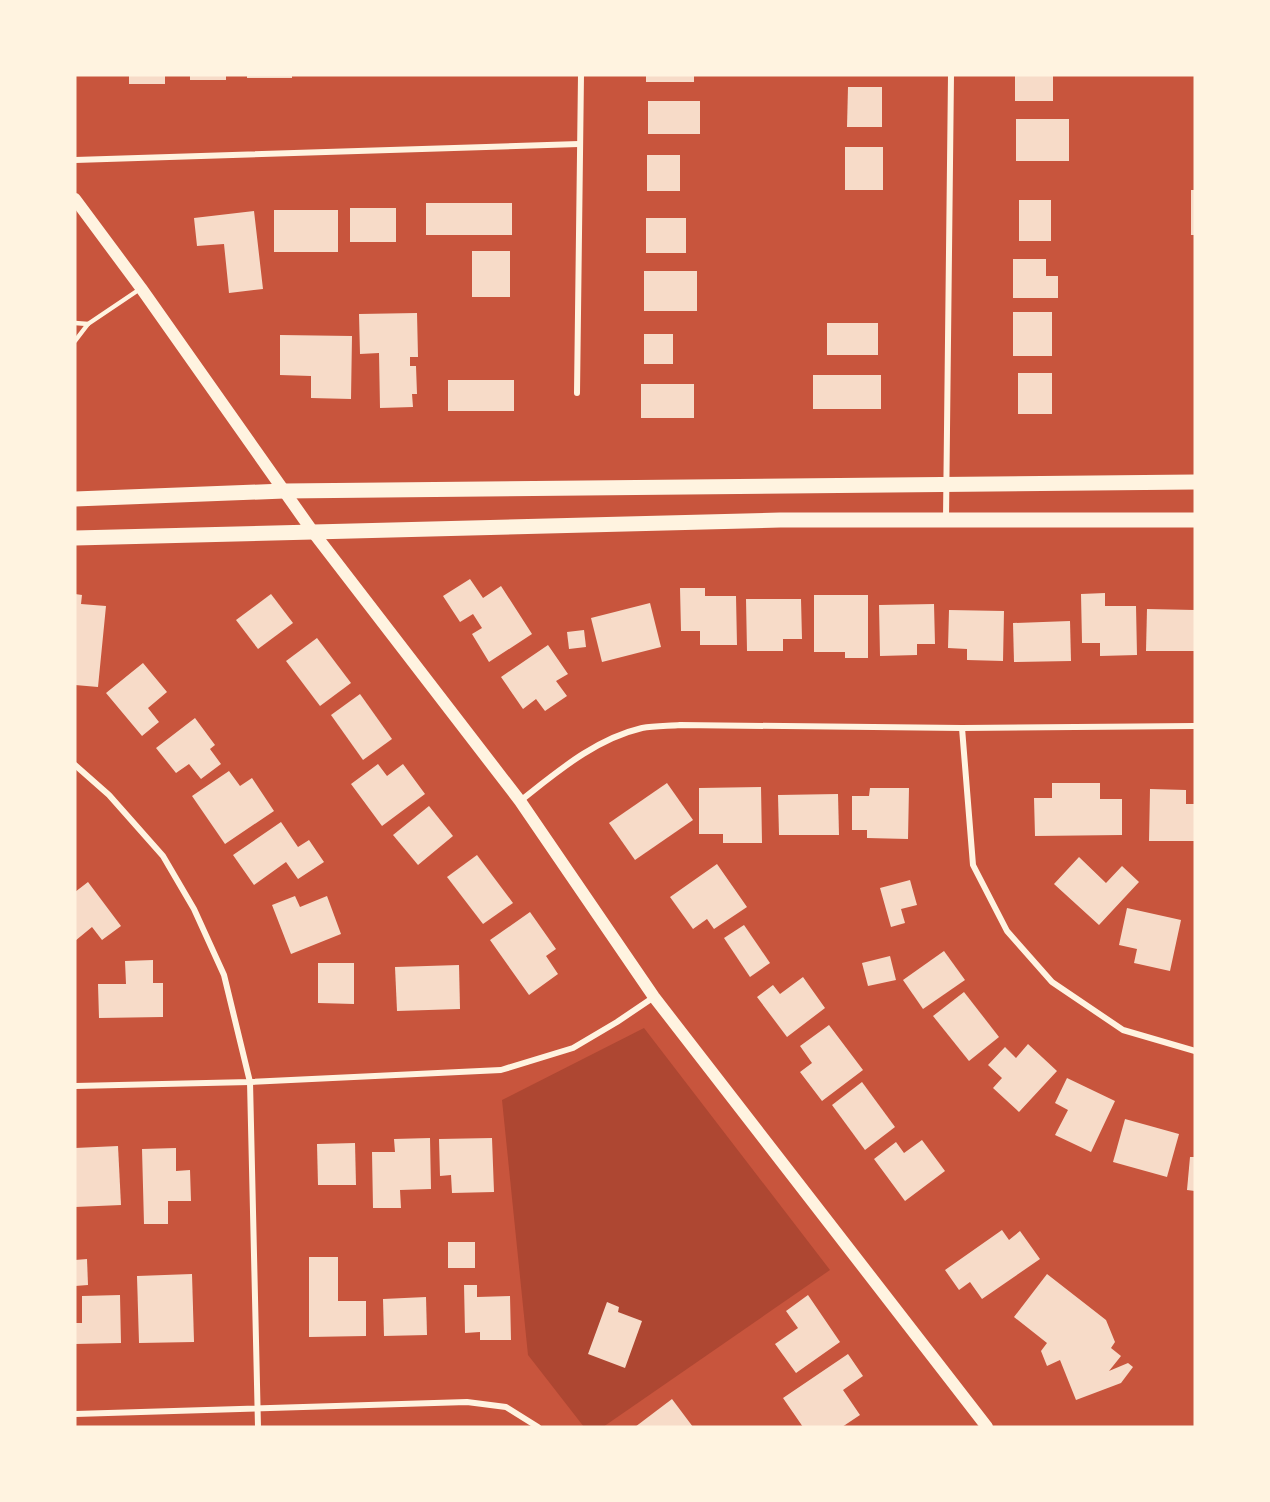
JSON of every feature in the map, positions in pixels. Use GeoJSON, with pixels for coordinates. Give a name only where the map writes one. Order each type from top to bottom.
{"type":"FeatureCollection","features":[{"type":"Feature","properties":{"kind":"main road"},"geometry":{"type":"LineString","coordinates":[[75,199],[141,288],[313,532],[520,801],[654,997],[987,1427]]}},
{"type":"Feature","properties":{"kind":"main road"},"geometry":{"type":"LineString","coordinates":[[75,499],[284,491],[1195,482]]}},
{"type":"Feature","properties":{"kind":"main road"},"geometry":{"type":"LineString","coordinates":[[75,538],[600,523],[946,519],[1195,520]]}},
{"type":"Feature","properties":{"kind":"street"},"geometry":{"type":"LineString","coordinates":[[577,393],[581,75]]}},
{"type":"Feature","properties":{"kind":"street"},"geometry":{"type":"LineString","coordinates":[[946,519],[951,75]]}},
{"type":"Feature","properties":{"kind":"street"},"geometry":{"type":"LineString","coordinates":[[75,160],[579,144]]}},
{"type":"Feature","properties":{"kind":"street"},"geometry":{"type":"LineString","coordinates":[[520,801],[567,764],[609,739],[643,728],[680,725],[962,728],[1195,726]]}},
{"type":"Feature","properties":{"kind":"street"},"geometry":{"type":"LineString","coordinates":[[962,728],[973,865],[1007,931],[1052,982],[1123,1030],[1195,1051]]}},
{"type":"Feature","properties":{"kind":"street"},"geometry":{"type":"LineString","coordinates":[[75,765],[109,795],[163,856],[194,909],[224,975],[250,1082],[258,1427]]}},
{"type":"Feature","properties":{"kind":"street"},"geometry":{"type":"LineString","coordinates":[[75,1086],[250,1082],[501,1070],[573,1048],[654,997]]}},
{"type":"Feature","properties":{"kind":"street"},"geometry":{"type":"LineString","coordinates":[[75,1414],[467,1402],[506,1407],[538,1427]]}},
{"type":"Feature","properties":{"kind":"lane"},"geometry":{"type":"LineString","coordinates":[[75,341],[88,324],[141,288]]}},
{"type":"Feature","properties":{"kind":"lane"},"geometry":{"type":"LineString","coordinates":[[75,322],[88,324]]}},
{"type":"Feature","properties":{"kind":"shaded area"},"geometry":{"type":"Polygon","coordinates":[[[644,1028],[830,1270],[603,1427],[584,1427],[528,1355],[502,1100],[644,1028]]]}},
{"type":"Feature","properties":{"kind":"building"},"geometry":{"type":"Polygon","coordinates":[[[129,75],[165,75],[165,84],[129,84],[129,75]]]}},
{"type":"Feature","properties":{"kind":"building"},"geometry":{"type":"Polygon","coordinates":[[[190,75],[226,75],[226,80],[190,80],[190,75]]]}},
{"type":"Feature","properties":{"kind":"building"},"geometry":{"type":"Polygon","coordinates":[[[247,75],[292,75],[292,78],[247,78],[247,75]]]}},
{"type":"Feature","properties":{"kind":"building"},"geometry":{"type":"Polygon","coordinates":[[[646,75],[694,75],[694,82],[646,82],[646,75]]]}},
{"type":"Feature","properties":{"kind":"building"},"geometry":{"type":"Polygon","coordinates":[[[1015,75],[1053,75],[1053,101],[1015,101],[1015,75]]]}},
{"type":"Feature","properties":{"kind":"building"},"geometry":{"type":"Polygon","coordinates":[[[848,87],[882,87],[882,127],[847,127],[848,87]]]}},
{"type":"Feature","properties":{"kind":"building"},"geometry":{"type":"Polygon","coordinates":[[[648,101],[700,101],[700,134],[648,134],[648,101]]]}},
{"type":"Feature","properties":{"kind":"building"},"geometry":{"type":"Polygon","coordinates":[[[1016,119],[1069,119],[1069,161],[1016,161],[1016,119]]]}},
{"type":"Feature","properties":{"kind":"building"},"geometry":{"type":"Polygon","coordinates":[[[845,147],[883,147],[883,190],[845,190],[845,147]]]}},
{"type":"Feature","properties":{"kind":"building"},"geometry":{"type":"Polygon","coordinates":[[[647,155],[680,155],[680,191],[647,191],[647,155]]]}},
{"type":"Feature","properties":{"kind":"building"},"geometry":{"type":"Polygon","coordinates":[[[1191,190],[1195,190],[1195,235],[1191,235],[1191,190]]]}},
{"type":"Feature","properties":{"kind":"building"},"geometry":{"type":"Polygon","coordinates":[[[1019,200],[1051,200],[1051,241],[1019,241],[1019,200]]]}},
{"type":"Feature","properties":{"kind":"building"},"geometry":{"type":"Polygon","coordinates":[[[426,203],[512,203],[512,235],[426,235],[426,203]]]}},
{"type":"Feature","properties":{"kind":"building"},"geometry":{"type":"Polygon","coordinates":[[[350,208],[396,208],[396,242],[350,242],[350,208]]]}},
{"type":"Feature","properties":{"kind":"building"},"geometry":{"type":"Polygon","coordinates":[[[274,210],[338,210],[338,252],[274,252],[274,210]]]}},
{"type":"Feature","properties":{"kind":"building"},"geometry":{"type":"Polygon","coordinates":[[[254,211],[263,289],[229,293],[224,244],[197,246],[194,218],[254,211]]]}},
{"type":"Feature","properties":{"kind":"building"},"geometry":{"type":"Polygon","coordinates":[[[646,218],[686,218],[686,253],[646,253],[646,218]]]}},
{"type":"Feature","properties":{"kind":"building"},"geometry":{"type":"Polygon","coordinates":[[[472,251],[510,251],[510,297],[472,297],[472,251]]]}},
{"type":"Feature","properties":{"kind":"building"},"geometry":{"type":"Polygon","coordinates":[[[1013,259],[1046,259],[1046,276],[1058,276],[1058,298],[1013,298],[1013,259]]]}},
{"type":"Feature","properties":{"kind":"building"},"geometry":{"type":"Polygon","coordinates":[[[644,271],[697,271],[697,311],[644,311],[644,271]]]}},
{"type":"Feature","properties":{"kind":"building"},"geometry":{"type":"Polygon","coordinates":[[[1013,312],[1052,312],[1052,356],[1013,356],[1013,312]]]}},
{"type":"Feature","properties":{"kind":"building"},"geometry":{"type":"Polygon","coordinates":[[[417,313],[418,357],[410,357],[410,366],[416,366],[417,394],[412,394],[413,407],[380,408],[379,353],[360,354],[359,314],[417,313]]]}},
{"type":"Feature","properties":{"kind":"building"},"geometry":{"type":"Polygon","coordinates":[[[827,323],[878,323],[878,355],[827,355],[827,323]]]}},
{"type":"Feature","properties":{"kind":"building"},"geometry":{"type":"Polygon","coordinates":[[[644,334],[673,334],[673,364],[644,364],[644,334]]]}},
{"type":"Feature","properties":{"kind":"building"},"geometry":{"type":"Polygon","coordinates":[[[280,335],[352,336],[351,399],[311,398],[311,376],[280,375],[280,335]]]}},
{"type":"Feature","properties":{"kind":"building"},"geometry":{"type":"Polygon","coordinates":[[[1018,373],[1052,373],[1052,414],[1018,414],[1018,373]]]}},
{"type":"Feature","properties":{"kind":"building"},"geometry":{"type":"Polygon","coordinates":[[[813,375],[881,375],[881,409],[813,409],[813,375]]]}},
{"type":"Feature","properties":{"kind":"building"},"geometry":{"type":"Polygon","coordinates":[[[448,380],[514,380],[514,411],[448,411],[448,380]]]}},
{"type":"Feature","properties":{"kind":"building"},"geometry":{"type":"Polygon","coordinates":[[[641,384],[694,384],[694,418],[641,418],[641,384]]]}},
{"type":"Feature","properties":{"kind":"building"},"geometry":{"type":"Polygon","coordinates":[[[470,579],[483,598],[501,586],[532,634],[489,662],[472,634],[482,628],[473,614],[460,622],[443,596],[470,579]]]}},
{"type":"Feature","properties":{"kind":"building"},"geometry":{"type":"Polygon","coordinates":[[[680,588],[705,588],[705,596],[736,596],[737,645],[700,645],[700,631],[681,631],[680,588]]]}},
{"type":"Feature","properties":{"kind":"building"},"geometry":{"type":"Polygon","coordinates":[[[1105,593],[1105,606],[1136,606],[1137,655],[1100,656],[1100,643],[1082,643],[1081,594],[1105,593]]]}},
{"type":"Feature","properties":{"kind":"building"},"geometry":{"type":"Polygon","coordinates":[[[75,594],[82,595],[81,604],[106,606],[98,687],[75,685],[75,594]]]}},
{"type":"Feature","properties":{"kind":"building"},"geometry":{"type":"Polygon","coordinates":[[[271,594],[293,623],[258,649],[236,620],[271,594]]]}},
{"type":"Feature","properties":{"kind":"building"},"geometry":{"type":"Polygon","coordinates":[[[814,595],[868,595],[868,658],[845,658],[845,652],[814,652],[814,595]]]}},
{"type":"Feature","properties":{"kind":"building"},"geometry":{"type":"Polygon","coordinates":[[[746,599],[801,599],[802,639],[783,639],[783,651],[747,651],[746,599]]]}},
{"type":"Feature","properties":{"kind":"building"},"geometry":{"type":"Polygon","coordinates":[[[650,603],[661,647],[602,662],[591,618],[650,603]]]}},
{"type":"Feature","properties":{"kind":"building"},"geometry":{"type":"Polygon","coordinates":[[[934,604],[935,644],[917,644],[917,655],[880,656],[879,605],[934,604]]]}},
{"type":"Feature","properties":{"kind":"building"},"geometry":{"type":"Polygon","coordinates":[[[1147,609],[1195,610],[1195,651],[1146,651],[1147,609]]]}},
{"type":"Feature","properties":{"kind":"building"},"geometry":{"type":"Polygon","coordinates":[[[949,610],[1004,611],[1003,661],[967,660],[967,649],[948,648],[949,610]]]}},
{"type":"Feature","properties":{"kind":"building"},"geometry":{"type":"Polygon","coordinates":[[[1070,621],[1071,661],[1014,662],[1013,623],[1070,621]]]}},
{"type":"Feature","properties":{"kind":"building"},"geometry":{"type":"Polygon","coordinates":[[[584,630],[586,647],[569,649],[567,632],[584,630]]]}},
{"type":"Feature","properties":{"kind":"building"},"geometry":{"type":"Polygon","coordinates":[[[317,638],[351,683],[320,706],[286,661],[317,638]]]}},
{"type":"Feature","properties":{"kind":"building"},"geometry":{"type":"Polygon","coordinates":[[[548,645],[568,674],[556,681],[567,696],[545,711],[536,699],[523,709],[501,677],[548,645]]]}},
{"type":"Feature","properties":{"kind":"building"},"geometry":{"type":"Polygon","coordinates":[[[143,663],[167,692],[148,708],[159,722],[142,736],[106,693],[143,663]]]}},
{"type":"Feature","properties":{"kind":"building"},"geometry":{"type":"Polygon","coordinates":[[[360,694],[392,739],[363,760],[331,715],[360,694]]]}},
{"type":"Feature","properties":{"kind":"building"},"geometry":{"type":"Polygon","coordinates":[[[195,718],[215,745],[210,749],[221,764],[201,779],[189,764],[176,773],[156,748],[195,718]]]}},
{"type":"Feature","properties":{"kind":"building"},"geometry":{"type":"Polygon","coordinates":[[[378,764],[387,776],[403,764],[425,794],[382,826],[351,784],[378,764]]]}},
{"type":"Feature","properties":{"kind":"building"},"geometry":{"type":"Polygon","coordinates":[[[229,771],[240,786],[252,778],[274,811],[225,844],[192,796],[229,771]]]}},
{"type":"Feature","properties":{"kind":"building"},"geometry":{"type":"Polygon","coordinates":[[[667,783],[693,820],[635,860],[609,823],[667,783]]]}},
{"type":"Feature","properties":{"kind":"building"},"geometry":{"type":"Polygon","coordinates":[[[1052,783],[1100,783],[1100,799],[1122,799],[1122,835],[1035,836],[1034,798],[1052,798],[1052,783]]]}},
{"type":"Feature","properties":{"kind":"building"},"geometry":{"type":"Polygon","coordinates":[[[761,787],[762,843],[723,843],[723,834],[699,834],[699,788],[761,787]]]}},
{"type":"Feature","properties":{"kind":"building"},"geometry":{"type":"Polygon","coordinates":[[[870,788],[909,788],[908,839],[867,838],[867,830],[852,830],[852,796],[869,796],[870,788]]]}},
{"type":"Feature","properties":{"kind":"building"},"geometry":{"type":"Polygon","coordinates":[[[1150,789],[1186,790],[1186,804],[1195,804],[1195,841],[1149,841],[1150,789]]]}},
{"type":"Feature","properties":{"kind":"building"},"geometry":{"type":"Polygon","coordinates":[[[838,794],[839,835],[779,835],[778,795],[838,794]]]}},
{"type":"Feature","properties":{"kind":"building"},"geometry":{"type":"Polygon","coordinates":[[[429,806],[453,836],[418,865],[393,835],[429,806]]]}},
{"type":"Feature","properties":{"kind":"building"},"geometry":{"type":"Polygon","coordinates":[[[281,822],[298,847],[309,840],[324,862],[298,879],[286,862],[254,885],[233,855],[281,822]]]}},
{"type":"Feature","properties":{"kind":"building"},"geometry":{"type":"Polygon","coordinates":[[[477,855],[513,903],[483,924],[447,877],[477,855]]]}},
{"type":"Feature","properties":{"kind":"building"},"geometry":{"type":"Polygon","coordinates":[[[1079,857],[1106,883],[1122,866],[1139,882],[1099,925],[1054,884],[1079,857]]]}},
{"type":"Feature","properties":{"kind":"building"},"geometry":{"type":"Polygon","coordinates":[[[717,864],[747,907],[714,929],[707,919],[693,929],[670,897],[717,864]]]}},
{"type":"Feature","properties":{"kind":"building"},"geometry":{"type":"Polygon","coordinates":[[[910,880],[917,905],[901,909],[905,923],[891,927],[880,888],[910,880]]]}},
{"type":"Feature","properties":{"kind":"building"},"geometry":{"type":"Polygon","coordinates":[[[88,882],[121,926],[102,940],[92,927],[75,941],[75,892],[88,882]]]}},
{"type":"Feature","properties":{"kind":"building"},"geometry":{"type":"Polygon","coordinates":[[[295,896],[300,907],[327,896],[341,934],[291,954],[272,905],[295,896]]]}},
{"type":"Feature","properties":{"kind":"building"},"geometry":{"type":"Polygon","coordinates":[[[1127,908],[1181,920],[1170,971],[1134,963],[1137,949],[1119,945],[1127,908]]]}},
{"type":"Feature","properties":{"kind":"building"},"geometry":{"type":"Polygon","coordinates":[[[530,912],[556,949],[546,956],[558,974],[529,995],[490,940],[530,912]]]}},
{"type":"Feature","properties":{"kind":"building"},"geometry":{"type":"Polygon","coordinates":[[[744,925],[770,963],[750,977],[724,938],[744,925]]]}},
{"type":"Feature","properties":{"kind":"building"},"geometry":{"type":"Polygon","coordinates":[[[944,951],[965,980],[923,1009],[903,980],[944,951]]]}},
{"type":"Feature","properties":{"kind":"building"},"geometry":{"type":"Polygon","coordinates":[[[890,956],[896,980],[868,986],[862,963],[890,956]]]}},
{"type":"Feature","properties":{"kind":"building"},"geometry":{"type":"Polygon","coordinates":[[[153,960],[153,983],[163,983],[163,1017],[99,1018],[98,984],[126,984],[125,961],[153,960]]]}},
{"type":"Feature","properties":{"kind":"building"},"geometry":{"type":"Polygon","coordinates":[[[318,963],[354,963],[354,1004],[318,1003],[318,963]]]}},
{"type":"Feature","properties":{"kind":"building"},"geometry":{"type":"Polygon","coordinates":[[[459,965],[460,1009],[397,1011],[395,967],[459,965]]]}},
{"type":"Feature","properties":{"kind":"building"},"geometry":{"type":"Polygon","coordinates":[[[803,977],[825,1008],[787,1037],[757,997],[773,985],[780,994],[803,977]]]}},
{"type":"Feature","properties":{"kind":"building"},"geometry":{"type":"Polygon","coordinates":[[[964,992],[999,1037],[969,1061],[933,1016],[964,992]]]}},
{"type":"Feature","properties":{"kind":"building"},"geometry":{"type":"Polygon","coordinates":[[[829,1025],[863,1070],[822,1101],[800,1072],[812,1063],[800,1046],[829,1025]]]}},
{"type":"Feature","properties":{"kind":"building"},"geometry":{"type":"Polygon","coordinates":[[[1028,1044],[1057,1071],[1019,1112],[993,1088],[1002,1078],[988,1065],[1005,1047],[1016,1058],[1028,1044]]]}},
{"type":"Feature","properties":{"kind":"building"},"geometry":{"type":"Polygon","coordinates":[[[1067,1078],[1115,1101],[1091,1152],[1055,1135],[1068,1110],[1055,1103],[1067,1078]]]}},
{"type":"Feature","properties":{"kind":"building"},"geometry":{"type":"Polygon","coordinates":[[[862,1082],[895,1127],[865,1150],[832,1105],[862,1082]]]}},
{"type":"Feature","properties":{"kind":"building"},"geometry":{"type":"Polygon","coordinates":[[[1125,1119],[1179,1134],[1167,1177],[1113,1162],[1125,1119]]]}},
{"type":"Feature","properties":{"kind":"building"},"geometry":{"type":"Polygon","coordinates":[[[430,1138],[431,1189],[400,1190],[401,1208],[373,1208],[372,1152],[395,1152],[394,1139],[430,1138]]]}},
{"type":"Feature","properties":{"kind":"building"},"geometry":{"type":"Polygon","coordinates":[[[492,1138],[494,1192],[452,1193],[451,1175],[440,1176],[439,1139],[492,1138]]]}},
{"type":"Feature","properties":{"kind":"building"},"geometry":{"type":"Polygon","coordinates":[[[922,1140],[945,1171],[905,1201],[874,1159],[896,1142],[904,1153],[922,1140]]]}},
{"type":"Feature","properties":{"kind":"building"},"geometry":{"type":"Polygon","coordinates":[[[355,1143],[356,1185],[318,1185],[317,1144],[355,1143]]]}},
{"type":"Feature","properties":{"kind":"building"},"geometry":{"type":"Polygon","coordinates":[[[118,1146],[121,1205],[75,1207],[75,1148],[118,1146]]]}},
{"type":"Feature","properties":{"kind":"building"},"geometry":{"type":"Polygon","coordinates":[[[176,1148],[176,1171],[190,1170],[191,1201],[168,1201],[168,1224],[144,1224],[142,1149],[176,1148]]]}},
{"type":"Feature","properties":{"kind":"building"},"geometry":{"type":"Polygon","coordinates":[[[1190,1157],[1195,1157],[1195,1191],[1187,1190],[1190,1157]]]}},
{"type":"Feature","properties":{"kind":"building"},"geometry":{"type":"Polygon","coordinates":[[[1002,1230],[1009,1240],[1020,1231],[1040,1259],[982,1299],[970,1282],[959,1290],[945,1270],[1002,1230]]]}},
{"type":"Feature","properties":{"kind":"building"},"geometry":{"type":"Polygon","coordinates":[[[448,1242],[475,1242],[475,1268],[448,1268],[448,1242]]]}},
{"type":"Feature","properties":{"kind":"building"},"geometry":{"type":"Polygon","coordinates":[[[309,1257],[338,1257],[338,1301],[366,1301],[366,1336],[309,1337],[309,1257]]]}},
{"type":"Feature","properties":{"kind":"building"},"geometry":{"type":"Polygon","coordinates":[[[87,1259],[88,1285],[75,1286],[75,1260],[87,1259]]]}},
{"type":"Feature","properties":{"kind":"building"},"geometry":{"type":"Polygon","coordinates":[[[192,1274],[194,1342],[139,1343],[137,1276],[192,1274]]]}},
{"type":"Feature","properties":{"kind":"building"},"geometry":{"type":"Polygon","coordinates":[[[1047,1274],[1106,1320],[1115,1342],[1111,1348],[1121,1356],[1109,1371],[1128,1363],[1133,1367],[1121,1383],[1076,1400],[1060,1360],[1047,1366],[1041,1351],[1047,1343],[1014,1317],[1047,1274]]]}},
{"type":"Feature","properties":{"kind":"building"},"geometry":{"type":"Polygon","coordinates":[[[464,1285],[477,1285],[477,1297],[510,1296],[511,1340],[480,1340],[480,1332],[465,1333],[464,1285]]]}},
{"type":"Feature","properties":{"kind":"building"},"geometry":{"type":"Polygon","coordinates":[[[120,1295],[121,1343],[75,1344],[75,1323],[82,1323],[82,1296],[120,1295]]]}},
{"type":"Feature","properties":{"kind":"building"},"geometry":{"type":"Polygon","coordinates":[[[808,1295],[840,1342],[796,1373],[775,1344],[798,1328],[786,1311],[808,1295]]]}},
{"type":"Feature","properties":{"kind":"building"},"geometry":{"type":"Polygon","coordinates":[[[426,1297],[427,1335],[384,1336],[383,1299],[426,1297]]]}},
{"type":"Feature","properties":{"kind":"building"},"geometry":{"type":"Polygon","coordinates":[[[607,1302],[619,1307],[618,1312],[642,1321],[625,1368],[588,1354],[607,1302]]]}},
{"type":"Feature","properties":{"kind":"building"},"geometry":{"type":"Polygon","coordinates":[[[848,1354],[863,1376],[843,1390],[860,1415],[842,1427],[803,1427],[783,1398],[848,1354]]]}},
{"type":"Feature","properties":{"kind":"building"},"geometry":{"type":"Polygon","coordinates":[[[672,1399],[693,1427],[635,1427],[672,1399]]]}}]}
